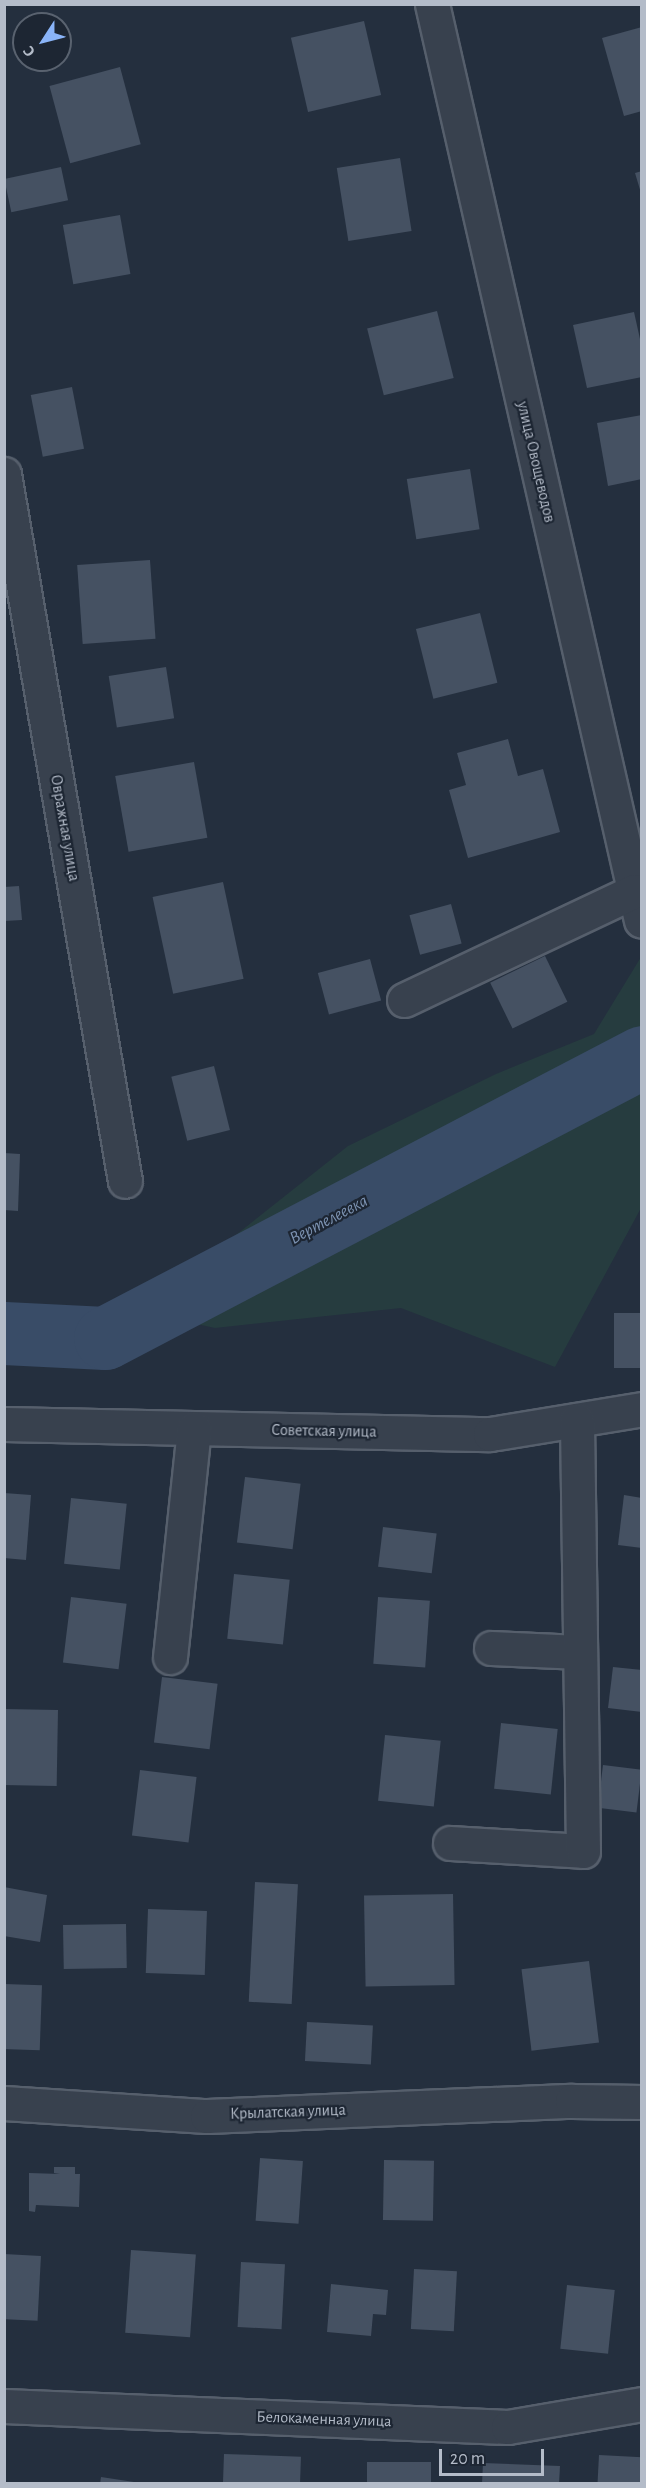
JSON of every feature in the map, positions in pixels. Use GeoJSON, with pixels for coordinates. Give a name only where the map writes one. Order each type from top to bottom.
{"type":"FeatureCollection","features":[{"type":"Feature","properties":{"kind":"street","name":"улица Овощеводов"},"geometry":{"type":"LineString","coordinates":[[432,4],[638,906]]}},
{"type":"Feature","properties":{"kind":"street","name":"Овражная улица"},"geometry":{"type":"LineString","coordinates":[[4,474],[125,1181]]}},
{"type":"Feature","properties":{"kind":"street"},"geometry":{"type":"LineString","coordinates":[[404,1000],[638,906]]}},
{"type":"Feature","properties":{"kind":"street","name":"Советская улица"},"geometry":{"type":"LineString","coordinates":[[4,1424],[490,1434],[642,1409]]}},
{"type":"Feature","properties":{"kind":"street"},"geometry":{"type":"LineString","coordinates":[[450,1843],[582,1851],[577,1420]]}},
{"type":"Feature","properties":{"kind":"street"},"geometry":{"type":"LineString","coordinates":[[170,1657],[194,1428]]}},
{"type":"Feature","properties":{"kind":"street"},"geometry":{"type":"LineString","coordinates":[[491,1648],[580,1652]]}},
{"type":"Feature","properties":{"kind":"street","name":"Крылатская улица"},"geometry":{"type":"LineString","coordinates":[[4,2103],[207,2116],[572,2101],[642,2102]]}},
{"type":"Feature","properties":{"kind":"street","name":"Белокаменная улица"},"geometry":{"type":"LineString","coordinates":[[4,2406],[508,2427],[642,2404]]}},
{"type":"Feature","properties":{"kind":"green space"},"geometry":{"type":"Polygon","coordinates":[[[641,957],[641,1208],[555,1367],[401,1308],[215,1328],[178,1320],[189,1272],[348,1146],[496,1074],[594,1034],[641,957]]]}},
{"type":"Feature","properties":{"kind":"building"},"geometry":{"type":"Polygon","coordinates":[[[364,21],[381,95],[308,112],[291,38],[364,21]]]}},
{"type":"Feature","properties":{"kind":"building"},"geometry":{"type":"Polygon","coordinates":[[[642,27],[642,111],[624,116],[602,38],[642,27]]]}},
{"type":"Feature","properties":{"kind":"building"},"geometry":{"type":"Polygon","coordinates":[[[120,67],[141,144],[70,163],[49,86],[120,67]]]}},
{"type":"Feature","properties":{"kind":"building"},"geometry":{"type":"Polygon","coordinates":[[[400,158],[412,231],[348,241],[337,168],[400,158]]]}},
{"type":"Feature","properties":{"kind":"building"},"geometry":{"type":"Polygon","coordinates":[[[61,167],[68,200],[11,212],[4,179],[61,167]]]}},
{"type":"Feature","properties":{"kind":"building"},"geometry":{"type":"Polygon","coordinates":[[[642,171],[642,193],[641,193],[635,173],[642,171]]]}},
{"type":"Feature","properties":{"kind":"building"},"geometry":{"type":"Polygon","coordinates":[[[120,215],[130,274],[73,284],[63,225],[120,215]]]}},
{"type":"Feature","properties":{"kind":"building"},"geometry":{"type":"Polygon","coordinates":[[[437,311],[454,378],[384,395],[367,328],[437,311]]]}},
{"type":"Feature","properties":{"kind":"building"},"geometry":{"type":"Polygon","coordinates":[[[634,312],[642,348],[642,377],[587,388],[573,325],[634,312]]]}},
{"type":"Feature","properties":{"kind":"building"},"geometry":{"type":"Polygon","coordinates":[[[72,387],[84,449],[43,457],[31,395],[72,387]]]}},
{"type":"Feature","properties":{"kind":"building"},"geometry":{"type":"Polygon","coordinates":[[[642,415],[642,479],[608,486],[597,423],[642,415]]]}},
{"type":"Feature","properties":{"kind":"building"},"geometry":{"type":"Polygon","coordinates":[[[470,469],[480,529],[416,539],[407,479],[470,469]]]}},
{"type":"Feature","properties":{"kind":"building"},"geometry":{"type":"Polygon","coordinates":[[[150,560],[156,639],[83,644],[77,565],[150,560]]]}},
{"type":"Feature","properties":{"kind":"building"},"geometry":{"type":"Polygon","coordinates":[[[480,613],[497,683],[433,699],[416,629],[480,613]]]}},
{"type":"Feature","properties":{"kind":"building"},"geometry":{"type":"Polygon","coordinates":[[[166,667],[174,718],[117,727],[109,676],[166,667]]]}},
{"type":"Feature","properties":{"kind":"building"},"geometry":{"type":"Polygon","coordinates":[[[508,739],[518,776],[543,769],[560,832],[468,858],[449,790],[466,785],[457,753],[508,739]]]}},
{"type":"Feature","properties":{"kind":"building"},"geometry":{"type":"Polygon","coordinates":[[[194,762],[207,838],[129,852],[115,776],[194,762]]]}},
{"type":"Feature","properties":{"kind":"building"},"geometry":{"type":"Polygon","coordinates":[[[223,882],[244,979],[173,994],[153,897],[223,882]]]}},
{"type":"Feature","properties":{"kind":"building"},"geometry":{"type":"Polygon","coordinates":[[[19,886],[22,920],[4,921],[4,887],[19,886]]]}},
{"type":"Feature","properties":{"kind":"building"},"geometry":{"type":"Polygon","coordinates":[[[451,904],[462,944],[420,955],[409,915],[451,904]]]}},
{"type":"Feature","properties":{"kind":"building"},"geometry":{"type":"Polygon","coordinates":[[[545,956],[567,1002],[513,1029],[490,983],[545,956]]]}},
{"type":"Feature","properties":{"kind":"building"},"geometry":{"type":"Polygon","coordinates":[[[370,959],[381,1001],[329,1015],[318,973],[370,959]]]}},
{"type":"Feature","properties":{"kind":"building"},"geometry":{"type":"Polygon","coordinates":[[[214,1066],[230,1130],[187,1141],[171,1077],[214,1066]]]}},
{"type":"Feature","properties":{"kind":"building"},"geometry":{"type":"Polygon","coordinates":[[[4,1153],[20,1154],[18,1211],[4,1210],[4,1153]]]}},
{"type":"Feature","properties":{"kind":"building"},"geometry":{"type":"Polygon","coordinates":[[[614,1313],[642,1313],[642,1368],[614,1368],[614,1313]]]}},
{"type":"Feature","properties":{"kind":"building"},"geometry":{"type":"Polygon","coordinates":[[[245,1477],[301,1484],[293,1549],[237,1543],[245,1477]]]}},
{"type":"Feature","properties":{"kind":"building"},"geometry":{"type":"Polygon","coordinates":[[[4,1493],[31,1495],[26,1560],[4,1558],[4,1493]]]}},
{"type":"Feature","properties":{"kind":"building"},"geometry":{"type":"Polygon","coordinates":[[[624,1495],[642,1498],[642,1548],[618,1545],[624,1495]]]}},
{"type":"Feature","properties":{"kind":"building"},"geometry":{"type":"Polygon","coordinates":[[[71,1498],[127,1504],[120,1569],[64,1564],[71,1498]]]}},
{"type":"Feature","properties":{"kind":"building"},"geometry":{"type":"Polygon","coordinates":[[[383,1527],[437,1534],[432,1573],[378,1567],[383,1527]]]}},
{"type":"Feature","properties":{"kind":"building"},"geometry":{"type":"Polygon","coordinates":[[[234,1574],[290,1580],[283,1644],[227,1639],[234,1574]]]}},
{"type":"Feature","properties":{"kind":"building"},"geometry":{"type":"Polygon","coordinates":[[[71,1597],[127,1604],[119,1669],[63,1663],[71,1597]]]}},
{"type":"Feature","properties":{"kind":"building"},"geometry":{"type":"Polygon","coordinates":[[[378,1597],[430,1601],[425,1667],[373,1664],[378,1597]]]}},
{"type":"Feature","properties":{"kind":"building"},"geometry":{"type":"Polygon","coordinates":[[[613,1667],[642,1670],[642,1712],[608,1708],[613,1667]]]}},
{"type":"Feature","properties":{"kind":"building"},"geometry":{"type":"Polygon","coordinates":[[[162,1677],[218,1684],[210,1749],[154,1743],[162,1677]]]}},
{"type":"Feature","properties":{"kind":"building"},"geometry":{"type":"Polygon","coordinates":[[[4,1709],[58,1710],[57,1786],[4,1785],[4,1709]]]}},
{"type":"Feature","properties":{"kind":"building"},"geometry":{"type":"Polygon","coordinates":[[[501,1723],[558,1729],[551,1795],[494,1789],[501,1723]]]}},
{"type":"Feature","properties":{"kind":"building"},"geometry":{"type":"Polygon","coordinates":[[[385,1735],[441,1741],[434,1806],[378,1801],[385,1735]]]}},
{"type":"Feature","properties":{"kind":"building"},"geometry":{"type":"Polygon","coordinates":[[[603,1765],[642,1770],[636,1812],[598,1808],[603,1765]]]}},
{"type":"Feature","properties":{"kind":"building"},"geometry":{"type":"Polygon","coordinates":[[[140,1770],[197,1777],[189,1842],[132,1836],[140,1770]]]}},
{"type":"Feature","properties":{"kind":"building"},"geometry":{"type":"Polygon","coordinates":[[[255,1882],[298,1884],[292,2004],[249,2002],[255,1882]]]}},
{"type":"Feature","properties":{"kind":"building"},"geometry":{"type":"Polygon","coordinates":[[[4,1887],[47,1895],[40,1942],[4,1936],[4,1887]]]}},
{"type":"Feature","properties":{"kind":"building"},"geometry":{"type":"Polygon","coordinates":[[[453,1894],[455,1985],[366,1987],[364,1896],[453,1894]]]}},
{"type":"Feature","properties":{"kind":"building"},"geometry":{"type":"Polygon","coordinates":[[[148,1909],[207,1911],[205,1975],[146,1973],[148,1909]]]}},
{"type":"Feature","properties":{"kind":"building"},"geometry":{"type":"Polygon","coordinates":[[[126,1924],[127,1968],[64,1969],[63,1925],[126,1924]]]}},
{"type":"Feature","properties":{"kind":"building"},"geometry":{"type":"Polygon","coordinates":[[[589,1961],[599,2042],[532,2051],[522,1969],[589,1961]]]}},
{"type":"Feature","properties":{"kind":"building"},"geometry":{"type":"Polygon","coordinates":[[[4,1984],[42,1985],[40,2050],[4,2049],[4,1984]]]}},
{"type":"Feature","properties":{"kind":"building"},"geometry":{"type":"Polygon","coordinates":[[[307,2022],[373,2025],[371,2064],[305,2061],[307,2022]]]}},
{"type":"Feature","properties":{"kind":"building"},"geometry":{"type":"Polygon","coordinates":[[[260,2158],[303,2161],[299,2224],[256,2221],[260,2158]]]}},
{"type":"Feature","properties":{"kind":"building"},"geometry":{"type":"Polygon","coordinates":[[[384,2160],[434,2161],[433,2221],[383,2220],[384,2160]]]}},
{"type":"Feature","properties":{"kind":"building"},"geometry":{"type":"Polygon","coordinates":[[[54,2167],[75,2167],[75,2174],[80,2174],[79,2207],[36,2205],[35,2212],[29,2211],[29,2173],[60,2174],[54,2173],[54,2167]]]}},
{"type":"Feature","properties":{"kind":"building"},"geometry":{"type":"Polygon","coordinates":[[[131,2250],[196,2255],[190,2337],[125,2333],[131,2250]]]}},
{"type":"Feature","properties":{"kind":"building"},"geometry":{"type":"Polygon","coordinates":[[[4,2254],[41,2256],[38,2321],[4,2319],[4,2254]]]}},
{"type":"Feature","properties":{"kind":"building"},"geometry":{"type":"Polygon","coordinates":[[[241,2262],[285,2264],[282,2329],[238,2327],[241,2262]]]}},
{"type":"Feature","properties":{"kind":"building"},"geometry":{"type":"Polygon","coordinates":[[[414,2269],[457,2271],[454,2331],[411,2329],[414,2269]]]}},
{"type":"Feature","properties":{"kind":"building"},"geometry":{"type":"Polygon","coordinates":[[[331,2284],[388,2290],[386,2315],[373,2314],[371,2336],[327,2332],[331,2284]]]}},
{"type":"Feature","properties":{"kind":"building"},"geometry":{"type":"Polygon","coordinates":[[[567,2285],[615,2290],[608,2354],[560,2349],[567,2285]]]}},
{"type":"Feature","properties":{"kind":"building"},"geometry":{"type":"Polygon","coordinates":[[[224,2454],[301,2457],[300,2484],[223,2484],[224,2454]]]}},
{"type":"Feature","properties":{"kind":"building"},"geometry":{"type":"Polygon","coordinates":[[[599,2455],[642,2457],[641,2484],[597,2484],[599,2455]]]}},
{"type":"Feature","properties":{"kind":"building"},"geometry":{"type":"Polygon","coordinates":[[[367,2462],[431,2462],[431,2484],[367,2484],[367,2462]]]}},
{"type":"Feature","properties":{"kind":"building"},"geometry":{"type":"Polygon","coordinates":[[[483,2463],[560,2466],[559,2484],[482,2484],[483,2463]]]}},
{"type":"Feature","properties":{"kind":"building"},"geometry":{"type":"Polygon","coordinates":[[[101,2477],[134,2482],[134,2484],[100,2484],[101,2477]]]}},
{"type":"Feature","properties":{"kind":"waterway","name":"Вертелеевка"},"geometry":{"type":"LineString","coordinates":[[4,1333],[105,1338],[642,1057]]}}]}
